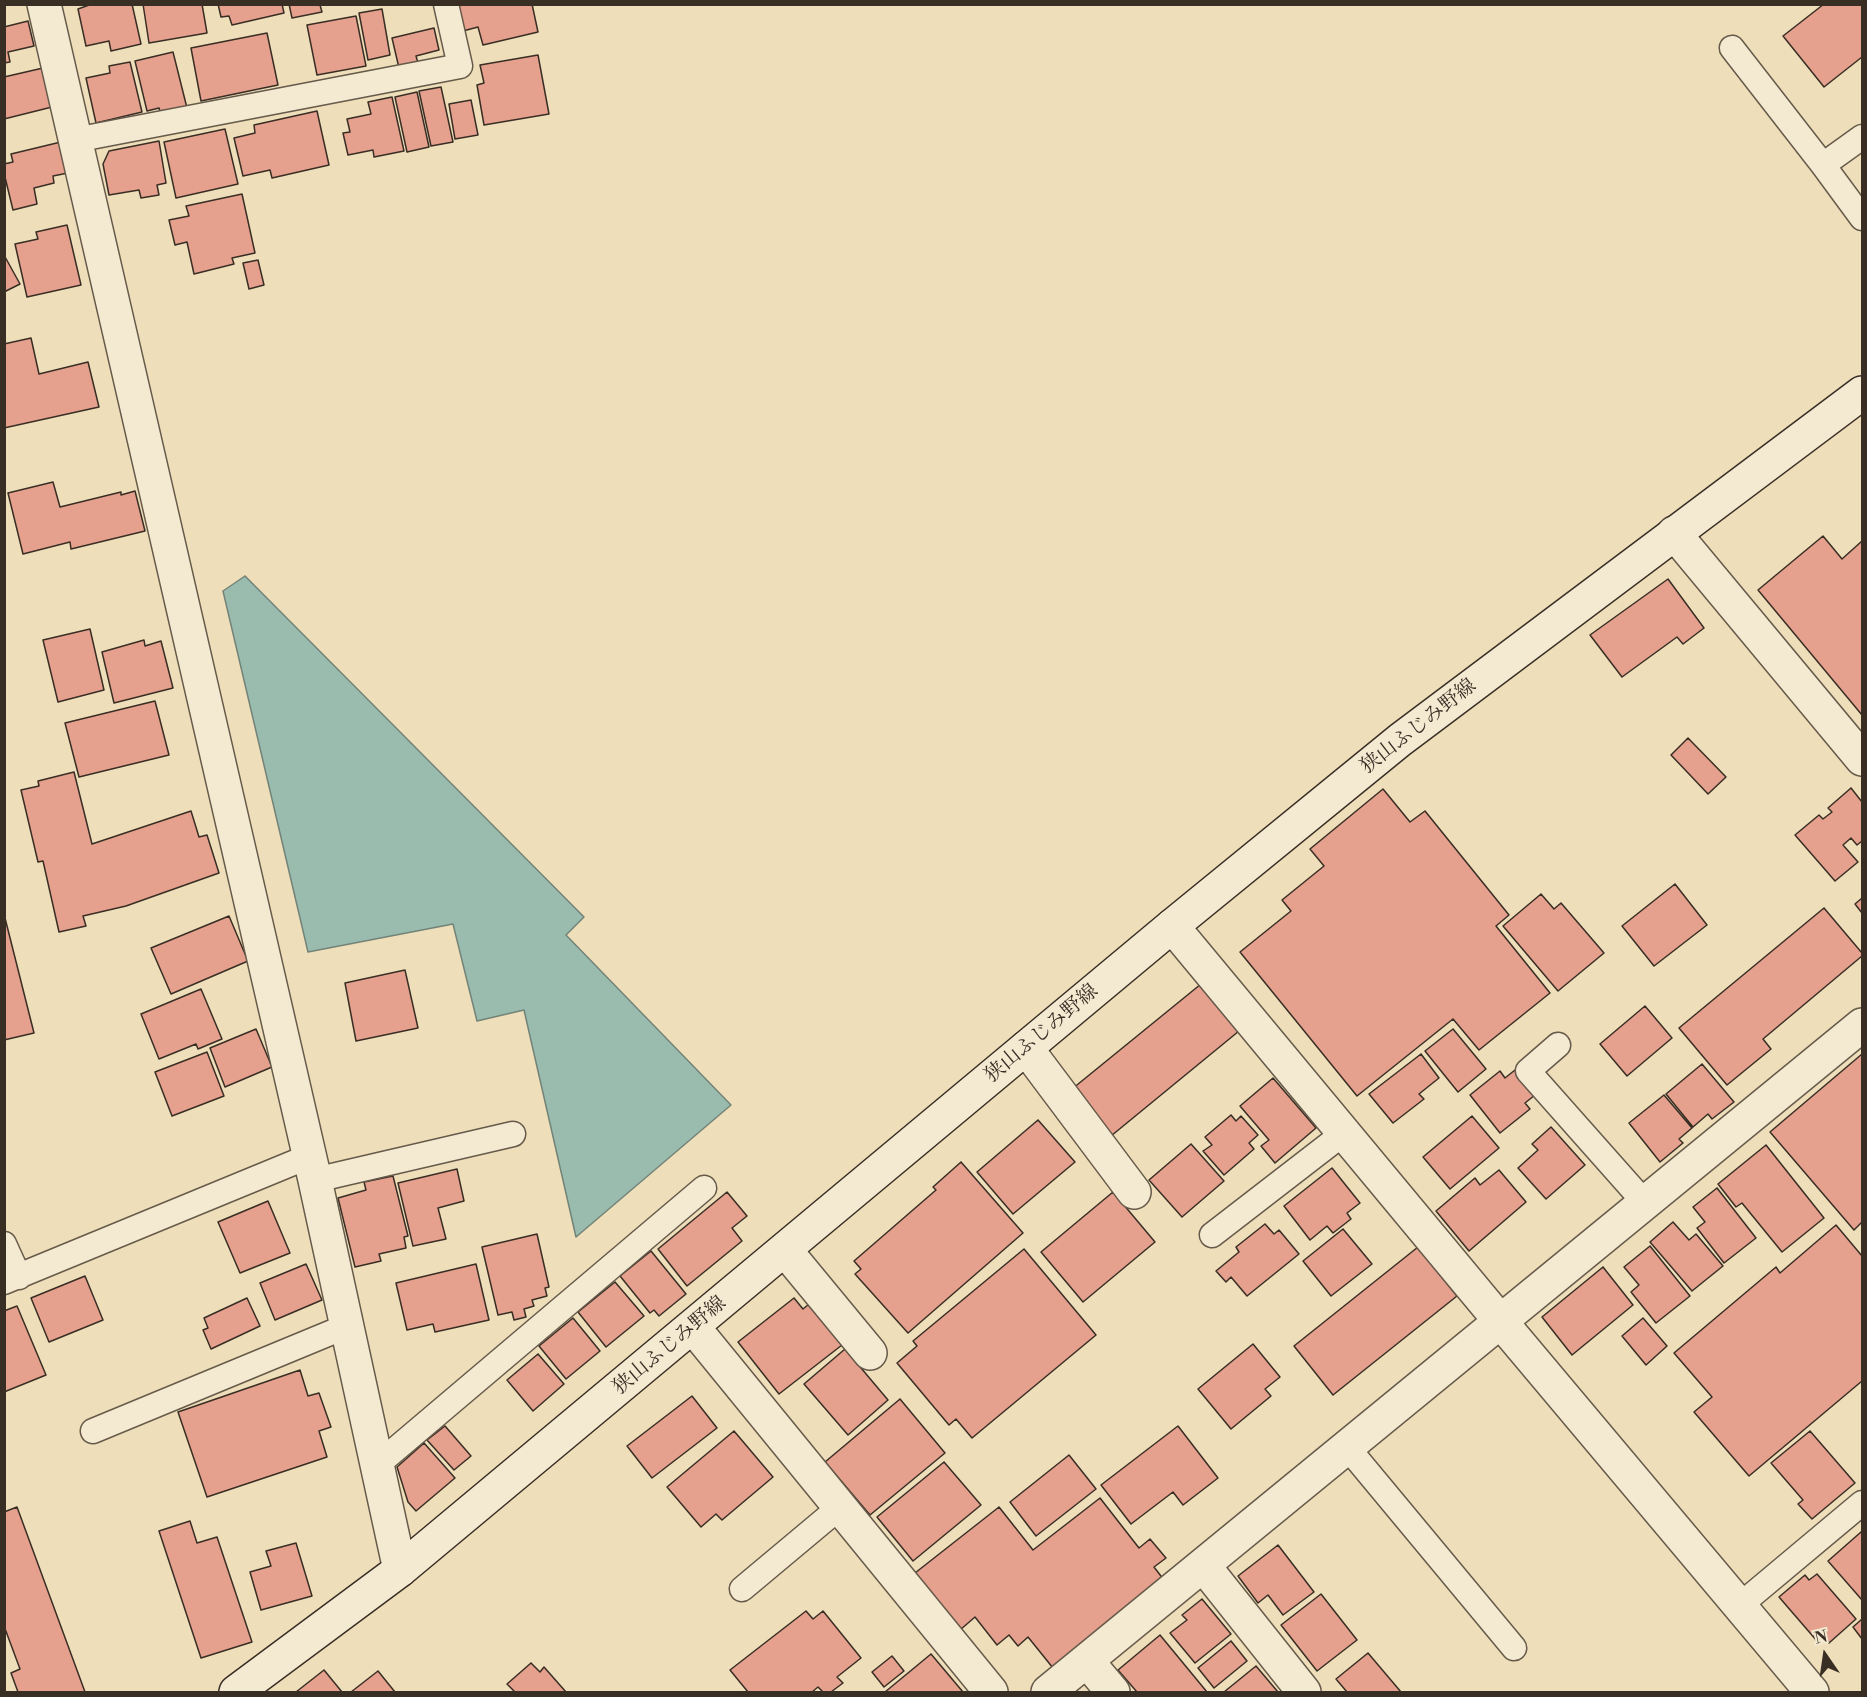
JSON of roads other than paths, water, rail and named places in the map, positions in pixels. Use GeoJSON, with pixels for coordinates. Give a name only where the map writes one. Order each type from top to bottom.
{"type":"FeatureCollection","features":[{"type":"Feature","properties":{"kind":"street"},"geometry":{"type":"LineString","coordinates":[[44,4],[313,1168],[400,1570]]}},
{"type":"Feature","properties":{"kind":"street","name":"狭山ふじみ野線"},"geometry":{"type":"LineString","coordinates":[[236,1692],[400,1570],[1172,926],[1400,740],[1863,393]]}},
{"type":"Feature","properties":{"kind":"street"},"geometry":{"type":"LineString","coordinates":[[1674,533],[1863,759]]}},
{"type":"Feature","properties":{"kind":"street"},"geometry":{"type":"LineString","coordinates":[[1172,926],[1812,1692]]}},
{"type":"Feature","properties":{"kind":"street"},"geometry":{"type":"LineString","coordinates":[[1048,1692],[1863,1025]]}},
{"type":"Feature","properties":{"kind":"street"},"geometry":{"type":"LineString","coordinates":[[1026,1048],[1134,1192]]}},
{"type":"Feature","properties":{"kind":"street"},"geometry":{"type":"LineString","coordinates":[[785,1250],[870,1353]]}},
{"type":"Feature","properties":{"kind":"street"},"geometry":{"type":"LineString","coordinates":[[693,1327],[991,1692]]}},
{"type":"Feature","properties":{"kind":"street"},"geometry":{"type":"LineString","coordinates":[[1203,1565],[1304,1692]]}},
{"type":"Feature","properties":{"kind":"street"},"geometry":{"type":"LineString","coordinates":[[1088,1660],[1113,1692]]}},
{"type":"Feature","properties":{"kind":"lane"},"geometry":{"type":"LineString","coordinates":[[75,140],[460,66],[446,4]]}},
{"type":"Feature","properties":{"kind":"lane"},"geometry":{"type":"LineString","coordinates":[[1732,48],[1863,218]]}},
{"type":"Feature","properties":{"kind":"lane"},"geometry":{"type":"LineString","coordinates":[[1823,165],[1863,137]]}},
{"type":"Feature","properties":{"kind":"lane"},"geometry":{"type":"LineString","coordinates":[[1558,1045],[1528,1071],[1645,1203]]}},
{"type":"Feature","properties":{"kind":"lane"},"geometry":{"type":"LineString","coordinates":[[1212,1235],[1344,1133]]}},
{"type":"Feature","properties":{"kind":"lane"},"geometry":{"type":"LineString","coordinates":[[4,1244],[12,1280],[313,1168],[513,1134]]}},
{"type":"Feature","properties":{"kind":"lane"},"geometry":{"type":"LineString","coordinates":[[377,1465],[704,1188]]}},
{"type":"Feature","properties":{"kind":"lane"},"geometry":{"type":"LineString","coordinates":[[93,1431],[347,1326]]}},
{"type":"Feature","properties":{"kind":"lane"},"geometry":{"type":"LineString","coordinates":[[1347,1447],[1514,1648]]}},
{"type":"Feature","properties":{"kind":"lane"},"geometry":{"type":"LineString","coordinates":[[1739,1606],[1863,1503]]}},
{"type":"Feature","properties":{"kind":"lane"},"geometry":{"type":"LineString","coordinates":[[742,1589],[840,1507]]}}]}
